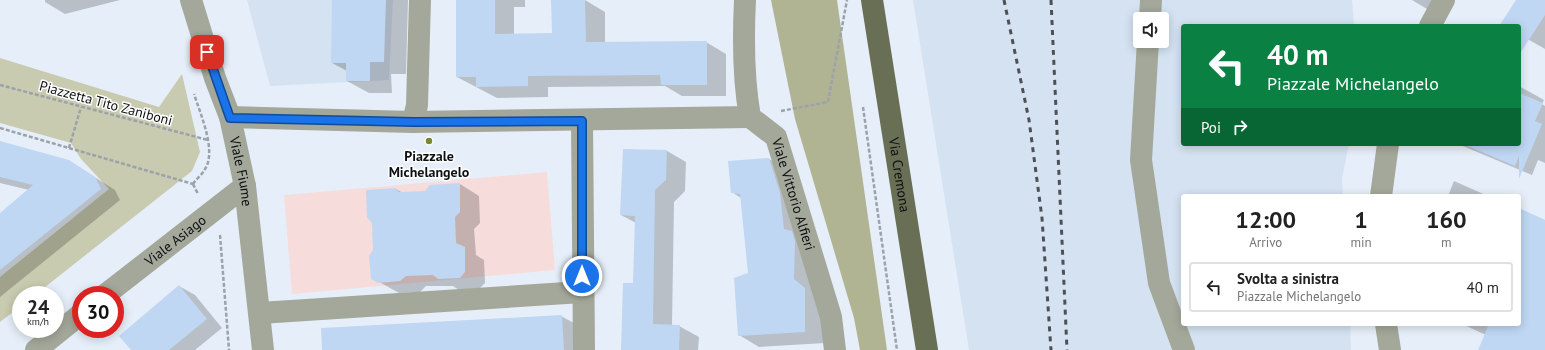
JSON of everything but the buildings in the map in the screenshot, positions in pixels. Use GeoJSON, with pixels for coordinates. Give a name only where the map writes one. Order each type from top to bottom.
{"type":"FeatureCollection","features":[{"type":"Feature","properties":{"kind":"main road","name":"Via Cremona"},"geometry":{"type":"LineString","coordinates":[[872,0],[927,350]]}},
{"type":"Feature","properties":{"kind":"street","name":"Viale Fiume"},"geometry":{"type":"LineString","coordinates":[[191,0],[215,78],[230,118],[245,186],[263,350]]}},
{"type":"Feature","properties":{"kind":"street"},"geometry":{"type":"LineString","coordinates":[[414,122],[417,105],[420,0]]}},
{"type":"Feature","properties":{"kind":"street"},"geometry":{"type":"LineString","coordinates":[[230,118],[414,122],[582,121],[750,117],[744,86],[743,53],[745,0]]}},
{"type":"Feature","properties":{"kind":"street"},"geometry":{"type":"LineString","coordinates":[[1150,12],[1151,0]]}},
{"type":"Feature","properties":{"kind":"street"},"geometry":{"type":"LineString","coordinates":[[1431,24],[1444,0]]}},
{"type":"Feature","properties":{"kind":"street"},"geometry":{"type":"LineString","coordinates":[[1148,48],[1141,160],[1159,283],[1184,350]]}},
{"type":"Feature","properties":{"kind":"street","name":"Viale Vittorio Alfieri"},"geometry":{"type":"LineString","coordinates":[[750,117],[776,137],[831,317],[835,350]]}},
{"type":"Feature","properties":{"kind":"street"},"geometry":{"type":"LineString","coordinates":[[582,121],[582,292],[584,350]]}},
{"type":"Feature","properties":{"kind":"street"},"geometry":{"type":"LineString","coordinates":[[1380,194],[1388,146]]}},
{"type":"Feature","properties":{"kind":"street","name":"Viale Asiago"},"geometry":{"type":"LineString","coordinates":[[117,286],[245,186]]}},
{"type":"Feature","properties":{"kind":"street"},"geometry":{"type":"LineString","coordinates":[[260,313],[582,292]]}},
{"type":"Feature","properties":{"kind":"street"},"geometry":{"type":"LineString","coordinates":[[36,350],[72,321]]}},
{"type":"Feature","properties":{"kind":"street"},"geometry":{"type":"LineString","coordinates":[[1386,326],[1390,350]]}},
{"type":"Feature","properties":{"kind":"path"},"geometry":{"type":"LineString","coordinates":[[750,117],[828,102],[848,0]]}},
{"type":"Feature","properties":{"kind":"path"},"geometry":{"type":"LineString","coordinates":[[848,0],[849,8]]}},
{"type":"Feature","properties":{"kind":"path","name":"Piazzetta Tito Zaniboni"},"geometry":{"type":"LineString","coordinates":[[0,85],[208,140]]}},
{"type":"Feature","properties":{"kind":"path"},"geometry":{"type":"LineString","coordinates":[[0,128],[192,184],[205,169],[209,157],[208,140],[193,89]]}},
{"type":"Feature","properties":{"kind":"path"},"geometry":{"type":"LineString","coordinates":[[862,101],[897,350]]}},
{"type":"Feature","properties":{"kind":"path"},"geometry":{"type":"LineString","coordinates":[[69,148],[81,107]]}},
{"type":"Feature","properties":{"kind":"path"},"geometry":{"type":"LineString","coordinates":[[220,232],[229,350]]}},
{"type":"Feature","properties":{"kind":"shaded area"},"geometry":{"type":"Polygon","coordinates":[[[247,0],[393,0],[389,80],[270,86],[247,0]]]}},
{"type":"Feature","properties":{"kind":"shaded area"},"geometry":{"type":"Polygon","coordinates":[[[913,0],[1352,0],[1354,24],[1181,24],[1181,146],[1349,146],[1342,178],[1343,194],[1181,194],[1181,326],[1350,326],[1351,350],[969,350],[913,0]]]}},
{"type":"Feature","properties":{"kind":"shaded area"},"geometry":{"type":"Polygon","coordinates":[[[547,172],[555,270],[292,294],[284,195],[547,172]]]}},
{"type":"Feature","properties":{"kind":"green space"},"geometry":{"type":"Polygon","coordinates":[[[771,0],[837,0],[887,350],[860,350],[854,318],[795,119],[771,0]]]}},
{"type":"Feature","properties":{"kind":"green space"},"geometry":{"type":"Polygon","coordinates":[[[0,58],[159,107],[182,74],[200,152],[192,171],[46,286],[12,286],[12,313],[0,322],[0,277],[109,189],[81,159],[71,143],[0,123],[0,58]]]}},
{"type":"Feature","properties":{"kind":"railway"},"geometry":{"type":"LineString","coordinates":[[1004,0],[1029,120],[1042,218],[1051,350]]}},
{"type":"Feature","properties":{"kind":"railway"},"geometry":{"type":"LineString","coordinates":[[1051,0],[1067,350]]}},
{"type":"Feature","properties":{"kind":"place","name":"Piazzale Michelangelo"},"geometry":{"type":"Point","coordinates":[429,141]}},
{"type":"Feature","properties":{"kind":"route"},"geometry":{"type":"LineString","coordinates":[[207,52],[230,118],[414,122],[582,121],[582,276]]}}]}
